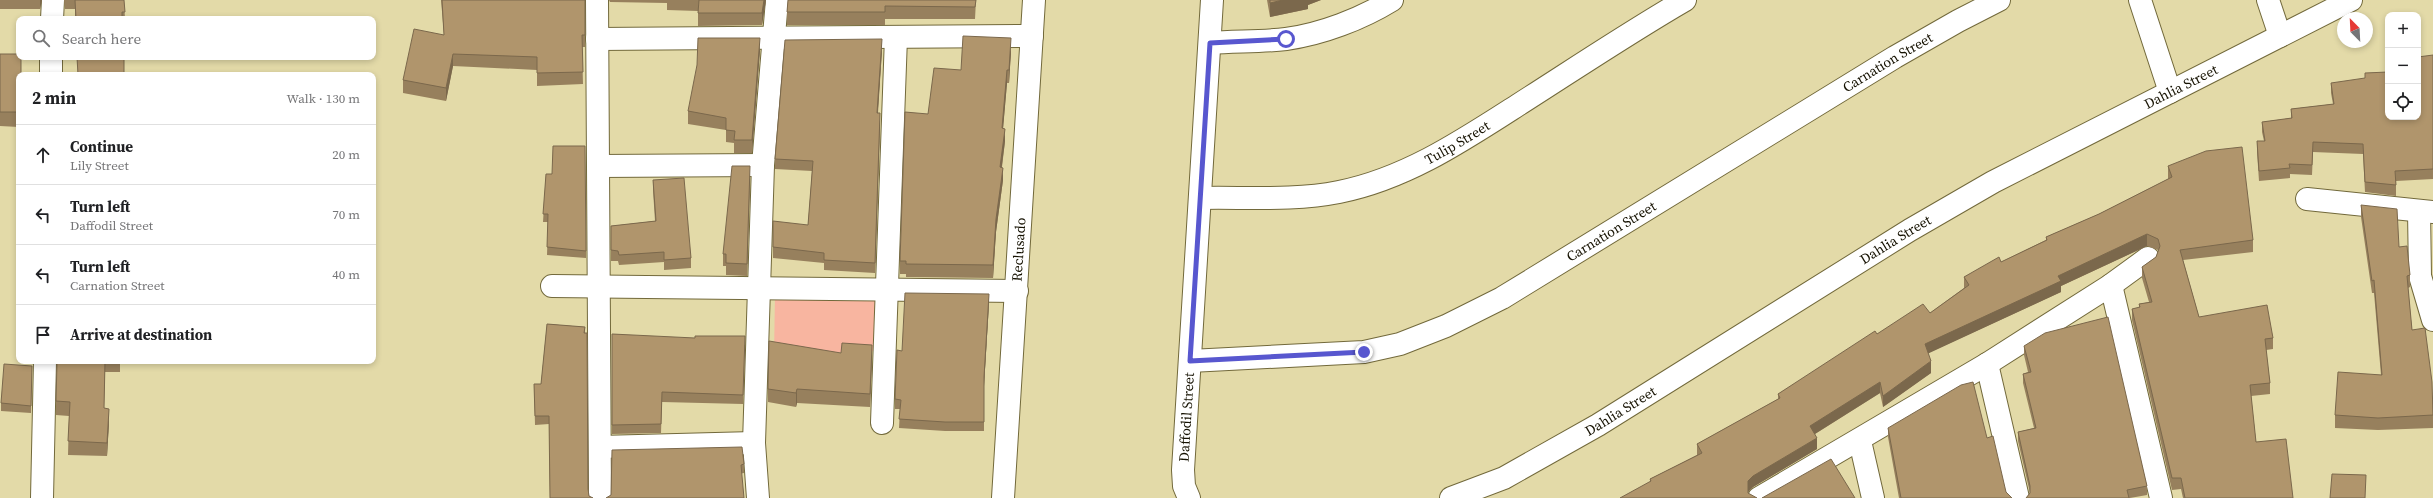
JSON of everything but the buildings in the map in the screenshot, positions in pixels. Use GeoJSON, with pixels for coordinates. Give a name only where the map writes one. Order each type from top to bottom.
{"type":"FeatureCollection","features":[{"type":"Feature","properties":{"kind":"street"},"geometry":{"type":"LineString","coordinates":[[52,16],[53,0]]}},
{"type":"Feature","properties":{"kind":"street"},"geometry":{"type":"LineString","coordinates":[[597,0],[600,498]]}},
{"type":"Feature","properties":{"kind":"street"},"geometry":{"type":"LineString","coordinates":[[758,498],[754,443],[763,165],[777,0]]}},
{"type":"Feature","properties":{"kind":"street","name":"Reclusado"},"geometry":{"type":"LineString","coordinates":[[1003,498],[1034,0]]}},
{"type":"Feature","properties":{"kind":"street","name":"Daffodil Street"},"geometry":{"type":"LineString","coordinates":[[1189,498],[1184,486],[1183,470],[1212,0]]}},
{"type":"Feature","properties":{"kind":"street"},"geometry":{"type":"LineString","coordinates":[[1210,43],[1286,39],[1319,32],[1357,18],[1392,0]]}},
{"type":"Feature","properties":{"kind":"street","name":"Tulip Street"},"geometry":{"type":"LineString","coordinates":[[1200,198],[1298,197],[1338,192],[1376,183],[1422,163],[1469,136],[1685,0]]}},
{"type":"Feature","properties":{"kind":"street","name":"Carnation Street"},"geometry":{"type":"LineString","coordinates":[[1190,361],[1364,352],[1400,344],[1446,326],[1521,287],[1895,57],[1958,20],[2000,0]]}},
{"type":"Feature","properties":{"kind":"street"},"geometry":{"type":"LineString","coordinates":[[2140,0],[2170,92]]}},
{"type":"Feature","properties":{"kind":"street"},"geometry":{"type":"LineString","coordinates":[[2268,0],[2280,36]]}},
{"type":"Feature","properties":{"kind":"street","name":"Dahlia Street"},"geometry":{"type":"LineString","coordinates":[[1451,498],[1504,478],[1598,425],[1910,230],[1993,182],[2351,0]]}},
{"type":"Feature","properties":{"kind":"street"},"geometry":{"type":"LineString","coordinates":[[597,38],[1032,36]]}},
{"type":"Feature","properties":{"kind":"street"},"geometry":{"type":"LineString","coordinates":[[882,423],[896,37]]}},
{"type":"Feature","properties":{"kind":"street"},"geometry":{"type":"LineString","coordinates":[[51,72],[52,60]]}},
{"type":"Feature","properties":{"kind":"street"},"geometry":{"type":"LineString","coordinates":[[598,166],[763,165]]}},
{"type":"Feature","properties":{"kind":"street"},"geometry":{"type":"LineString","coordinates":[[2307,199],[2426,212],[2420,276],[2433,320]]}},
{"type":"Feature","properties":{"kind":"street"},"geometry":{"type":"LineString","coordinates":[[1759,498],[1860,441],[1988,364],[2111,285],[2148,258]]}},
{"type":"Feature","properties":{"kind":"street"},"geometry":{"type":"LineString","coordinates":[[2111,285],[2161,498]]}},
{"type":"Feature","properties":{"kind":"street"},"geometry":{"type":"LineString","coordinates":[[552,286],[1017,291]]}},
{"type":"Feature","properties":{"kind":"street"},"geometry":{"type":"LineString","coordinates":[[42,498],[45,364]]}},
{"type":"Feature","properties":{"kind":"street"},"geometry":{"type":"LineString","coordinates":[[1988,364],[2018,498]]}},
{"type":"Feature","properties":{"kind":"street"},"geometry":{"type":"LineString","coordinates":[[1860,441],[1873,498]]}},
{"type":"Feature","properties":{"kind":"street"},"geometry":{"type":"LineString","coordinates":[[600,447],[754,443]]}},
{"type":"Feature","properties":{"kind":"shaded area"},"geometry":{"type":"Polygon","coordinates":[[[875,294],[876,351],[774,355],[775,296],[875,294]]]}},
{"type":"Feature","properties":{"kind":"route"},"geometry":{"type":"LineString","coordinates":[[1286,39],[1210,43],[1190,361],[1364,352]]}}]}
